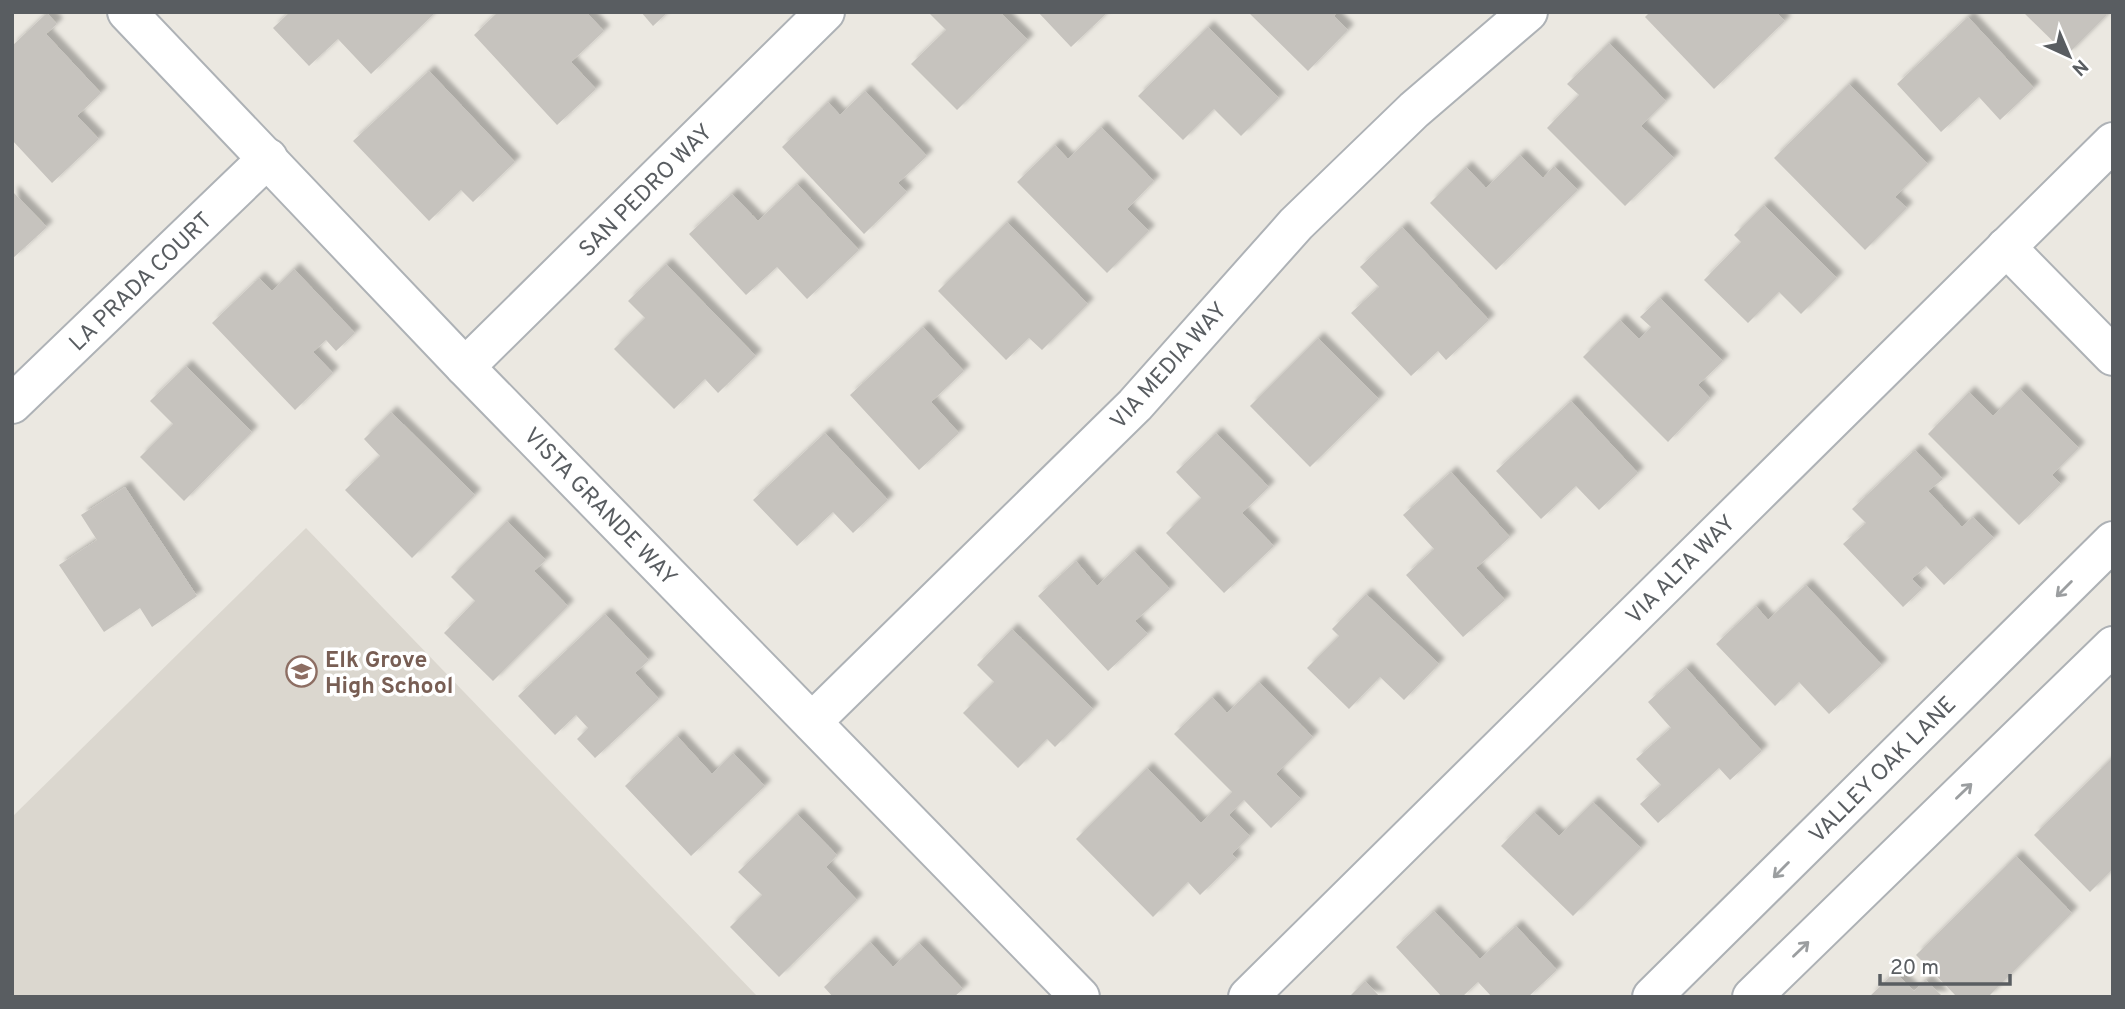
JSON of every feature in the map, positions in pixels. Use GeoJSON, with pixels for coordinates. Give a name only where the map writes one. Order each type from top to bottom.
{"type":"FeatureCollection","features":[{"type":"Feature","properties":{"kind":"street","name":"VISTA GRANDE WAY"},"geometry":{"type":"LineString","coordinates":[[127,12],[465,367],[1080,997]]}},
{"type":"Feature","properties":{"kind":"street","name":"SAN PEDRO WAY"},"geometry":{"type":"LineString","coordinates":[[465,367],[825,12]]}},
{"type":"Feature","properties":{"kind":"street","name":"VIA MEDIA WAY"},"geometry":{"type":"LineString","coordinates":[[812,722],[1135,405],[1296,224],[1414,110],[1528,12]]}},
{"type":"Feature","properties":{"kind":"street","name":"VIA ALTA WAY"},"geometry":{"type":"LineString","coordinates":[[1248,997],[2113,142]]}},
{"type":"Feature","properties":{"kind":"street","name":"LA PRADA COURT"},"geometry":{"type":"LineString","coordinates":[[12,404],[268,158]]}},
{"type":"Feature","properties":{"kind":"street"},"geometry":{"type":"LineString","coordinates":[[2006,247],[2113,356]]}},
{"type":"Feature","properties":{"kind":"street","name":"VALLEY OAK LANE"},"geometry":{"type":"LineString","coordinates":[[1652,997],[2113,541]]}},
{"type":"Feature","properties":{"kind":"street"},"geometry":{"type":"LineString","coordinates":[[1752,997],[2113,646]]}},
{"type":"Feature","properties":{"kind":"shaded area","name":"Elk Grove High School"},"geometry":{"type":"Polygon","coordinates":[[[306,528],[758,997],[12,997],[12,817],[306,528]]]}},
{"type":"Feature","properties":{"kind":"building"},"geometry":{"type":"Polygon","coordinates":[[[290,12],[436,12],[371,74],[338,39],[309,66],[273,28],[290,12]]]}},
{"type":"Feature","properties":{"kind":"building"},"geometry":{"type":"Polygon","coordinates":[[[498,12],[586,12],[604,31],[571,62],[596,89],[557,125],[474,35],[498,12]]]}},
{"type":"Feature","properties":{"kind":"building"},"geometry":{"type":"Polygon","coordinates":[[[641,12],[668,12],[653,26],[641,12]]]}},
{"type":"Feature","properties":{"kind":"building"},"geometry":{"type":"Polygon","coordinates":[[[928,12],[1000,12],[1028,40],[957,110],[911,64],[946,30],[928,12]]]}},
{"type":"Feature","properties":{"kind":"building"},"geometry":{"type":"Polygon","coordinates":[[[1038,12],[1108,12],[1071,47],[1038,12]]]}},
{"type":"Feature","properties":{"kind":"building"},"geometry":{"type":"Polygon","coordinates":[[[1248,12],[1337,12],[1334,16],[1348,30],[1308,71],[1248,12]]]}},
{"type":"Feature","properties":{"kind":"building"},"geometry":{"type":"Polygon","coordinates":[[[1650,12],[1776,12],[1785,21],[1714,89],[1645,17],[1650,12]]]}},
{"type":"Feature","properties":{"kind":"building"},"geometry":{"type":"Polygon","coordinates":[[[2023,12],[2105,12],[2107,15],[2067,55],[2023,12]]]}},
{"type":"Feature","properties":{"kind":"building"},"geometry":{"type":"Polygon","coordinates":[[[47,13],[57,24],[46,34],[101,93],[77,116],[99,139],[52,183],[12,140],[12,46],[47,13]]]}},
{"type":"Feature","properties":{"kind":"building"},"geometry":{"type":"Polygon","coordinates":[[[1968,17],[2034,88],[2000,120],[1979,97],[1941,132],[1897,84],[1968,17]]]}},
{"type":"Feature","properties":{"kind":"building"},"geometry":{"type":"Polygon","coordinates":[[[1208,27],[1279,98],[1241,136],[1214,109],[1183,140],[1138,96],[1208,27]]]}},
{"type":"Feature","properties":{"kind":"building"},"geometry":{"type":"Polygon","coordinates":[[[1609,43],[1666,101],[1641,126],[1674,158],[1625,206],[1547,128],[1579,95],[1567,84],[1609,43]]]}},
{"type":"Feature","properties":{"kind":"building"},"geometry":{"type":"Polygon","coordinates":[[[429,71],[515,162],[473,202],[461,190],[429,221],[353,141],[429,71]]]}},
{"type":"Feature","properties":{"kind":"building"},"geometry":{"type":"Polygon","coordinates":[[[1849,84],[1928,164],[1895,197],[1907,208],[1865,250],[1774,158],[1849,84]]]}},
{"type":"Feature","properties":{"kind":"building"},"geometry":{"type":"Polygon","coordinates":[[[865,91],[927,156],[898,183],[907,192],[864,234],[782,147],[828,102],[840,115],[865,91]]]}},
{"type":"Feature","properties":{"kind":"building"},"geometry":{"type":"Polygon","coordinates":[[[1101,127],[1154,181],[1127,209],[1149,231],[1107,273],[1017,182],[1055,145],[1068,159],[1101,127]]]}},
{"type":"Feature","properties":{"kind":"building"},"geometry":{"type":"Polygon","coordinates":[[[1520,155],[1543,178],[1554,166],[1578,190],[1496,270],[1430,203],[1466,167],[1486,188],[1520,155]]]}},
{"type":"Feature","properties":{"kind":"building"},"geometry":{"type":"Polygon","coordinates":[[[797,184],[859,250],[807,299],[777,267],[746,295],[689,234],[732,194],[758,221],[797,184]]]}},
{"type":"Feature","properties":{"kind":"building"},"geometry":{"type":"Polygon","coordinates":[[[12,191],[47,227],[12,259],[12,191]]]}},
{"type":"Feature","properties":{"kind":"building"},"geometry":{"type":"Polygon","coordinates":[[[1764,205],[1837,278],[1801,314],[1779,292],[1748,323],[1704,280],[1741,242],[1734,235],[1764,205]]]}},
{"type":"Feature","properties":{"kind":"building"},"geometry":{"type":"Polygon","coordinates":[[[1007,222],[1088,304],[1042,350],[1029,338],[1006,360],[938,291],[1007,222]]]}},
{"type":"Feature","properties":{"kind":"building"},"geometry":{"type":"Polygon","coordinates":[[[1402,227],[1489,320],[1446,360],[1438,351],[1411,376],[1351,313],[1379,287],[1360,267],[1402,227]]]}},
{"type":"Feature","properties":{"kind":"building"},"geometry":{"type":"Polygon","coordinates":[[[666,264],[756,356],[718,393],[705,379],[674,409],[614,349],[645,318],[628,301],[666,264]]]}},
{"type":"Feature","properties":{"kind":"building"},"geometry":{"type":"Polygon","coordinates":[[[294,269],[355,333],[336,351],[326,340],[313,352],[333,373],[295,410],[212,323],[259,278],[272,291],[294,269]]]}},
{"type":"Feature","properties":{"kind":"building"},"geometry":{"type":"Polygon","coordinates":[[[1660,298],[1723,361],[1698,385],[1710,398],[1668,442],[1583,357],[1620,320],[1639,339],[1651,327],[1640,317],[1660,298]]]}},
{"type":"Feature","properties":{"kind":"building"},"geometry":{"type":"Polygon","coordinates":[[[923,327],[964,371],[931,402],[959,433],[919,470],[850,395],[923,327]]]}},
{"type":"Feature","properties":{"kind":"building"},"geometry":{"type":"Polygon","coordinates":[[[1318,338],[1379,399],[1310,467],[1250,406],[1318,338]]]}},
{"type":"Feature","properties":{"kind":"building"},"geometry":{"type":"Polygon","coordinates":[[[186,366],[252,432],[184,501],[140,457],[173,424],[150,401],[186,366]]]}},
{"type":"Feature","properties":{"kind":"building"},"geometry":{"type":"Polygon","coordinates":[[[2020,389],[2079,448],[2052,475],[2061,484],[2019,525],[1928,434],[1969,392],[1993,416],[2020,389]]]}},
{"type":"Feature","properties":{"kind":"building"},"geometry":{"type":"Polygon","coordinates":[[[1571,401],[1638,473],[1599,510],[1576,486],[1541,519],[1496,471],[1571,401]]]}},
{"type":"Feature","properties":{"kind":"building"},"geometry":{"type":"Polygon","coordinates":[[[391,412],[475,495],[412,558],[345,490],[380,456],[364,439],[391,412]]]}},
{"type":"Feature","properties":{"kind":"building"},"geometry":{"type":"Polygon","coordinates":[[[825,433],[888,500],[853,533],[833,512],[797,546],[753,500],[825,433]]]}},
{"type":"Feature","properties":{"kind":"building"},"geometry":{"type":"Polygon","coordinates":[[[1216,433],[1269,487],[1242,513],[1274,546],[1224,593],[1166,533],[1201,498],[1176,472],[1216,433]]]}},
{"type":"Feature","properties":{"kind":"building"},"geometry":{"type":"Polygon","coordinates":[[[1915,450],[1943,479],[1928,491],[1962,527],[1973,517],[1994,538],[1944,585],[1926,566],[1912,579],[1922,589],[1903,607],[1843,544],[1866,523],[1852,509],[1915,450]]]}},
{"type":"Feature","properties":{"kind":"building"},"geometry":{"type":"Polygon","coordinates":[[[1451,472],[1510,537],[1476,568],[1505,600],[1463,637],[1406,575],[1434,549],[1403,515],[1451,472]]]}},
{"type":"Feature","properties":{"kind":"building"},"geometry":{"type":"Polygon","coordinates":[[[125,487],[197,596],[152,627],[140,608],[104,632],[59,565],[97,540],[81,515],[125,487]]]}},
{"type":"Feature","properties":{"kind":"building"},"geometry":{"type":"Polygon","coordinates":[[[507,521],[546,560],[534,571],[568,606],[493,681],[444,633],[475,601],[451,577],[507,521]]]}},
{"type":"Feature","properties":{"kind":"building"},"geometry":{"type":"Polygon","coordinates":[[[1134,551],[1170,589],[1135,621],[1148,634],[1108,671],[1038,596],[1076,561],[1097,586],[1134,551]]]}},
{"type":"Feature","properties":{"kind":"building"},"geometry":{"type":"Polygon","coordinates":[[[1806,585],[1882,665],[1829,714],[1799,682],[1775,706],[1716,644],[1756,606],[1768,620],[1806,585]]]}},
{"type":"Feature","properties":{"kind":"building"},"geometry":{"type":"Polygon","coordinates":[[[1366,594],[1439,664],[1404,700],[1380,677],[1349,709],[1307,668],[1339,636],[1332,629],[1366,594]]]}},
{"type":"Feature","properties":{"kind":"building"},"geometry":{"type":"Polygon","coordinates":[[[605,614],[649,660],[635,673],[659,699],[595,758],[577,739],[588,728],[576,715],[555,735],[518,696],[605,614]]]}},
{"type":"Feature","properties":{"kind":"building"},"geometry":{"type":"Polygon","coordinates":[[[1012,629],[1093,709],[1055,747],[1047,739],[1018,768],[963,713],[994,682],[977,665],[1012,629]]]}},
{"type":"Feature","properties":{"kind":"building"},"geometry":{"type":"Polygon","coordinates":[[[1686,668],[1762,751],[1730,780],[1719,768],[1658,823],[1640,804],[1661,785],[1636,759],[1671,728],[1648,702],[1686,668]]]}},
{"type":"Feature","properties":{"kind":"building"},"geometry":{"type":"Polygon","coordinates":[[[1259,682],[1313,737],[1276,774],[1301,799],[1271,828],[1244,800],[1229,815],[1250,836],[1232,854],[1237,859],[1200,895],[1188,882],[1153,917],[1076,839],[1147,768],[1201,823],[1232,792],[1174,734],[1212,697],[1227,713],[1259,682]]]}},
{"type":"Feature","properties":{"kind":"building"},"geometry":{"type":"Polygon","coordinates":[[[677,736],[712,774],[733,753],[765,786],[691,856],[625,786],[677,736]]]}},
{"type":"Feature","properties":{"kind":"building"},"geometry":{"type":"Polygon","coordinates":[[[2113,757],[2113,869],[2090,892],[2034,835],[2113,757]]]}},
{"type":"Feature","properties":{"kind":"building"},"geometry":{"type":"Polygon","coordinates":[[[1593,802],[1641,848],[1573,916],[1501,846],[1534,812],[1559,836],[1593,802]]]}},
{"type":"Feature","properties":{"kind":"building"},"geometry":{"type":"Polygon","coordinates":[[[797,814],[837,855],[826,867],[857,900],[779,977],[730,927],[762,895],[738,872],[797,814]]]}},
{"type":"Feature","properties":{"kind":"building"},"geometry":{"type":"Polygon","coordinates":[[[2016,856],[2072,913],[1988,997],[1957,997],[1916,955],[2016,856]]]}},
{"type":"Feature","properties":{"kind":"building"},"geometry":{"type":"Polygon","coordinates":[[[1434,911],[1480,959],[1516,926],[1557,970],[1528,997],[1492,997],[1478,982],[1462,997],[1442,997],[1396,947],[1434,911]]]}},
{"type":"Feature","properties":{"kind":"building"},"geometry":{"type":"Polygon","coordinates":[[[870,942],[893,967],[919,943],[963,989],[954,997],[833,997],[824,987],[870,942]]]}},
{"type":"Feature","properties":{"kind":"building"},"geometry":{"type":"Polygon","coordinates":[[[1895,972],[1914,991],[1926,980],[1943,997],[1869,997],[1895,972]]]}},
{"type":"Feature","properties":{"kind":"building"},"geometry":{"type":"Polygon","coordinates":[[[1365,981],[1380,997],[1349,997],[1365,981]]]}},
{"type":"Feature","properties":{"kind":"place","name":"Elk Grove High School"},"geometry":{"type":"Point","coordinates":[302,672]}}]}
